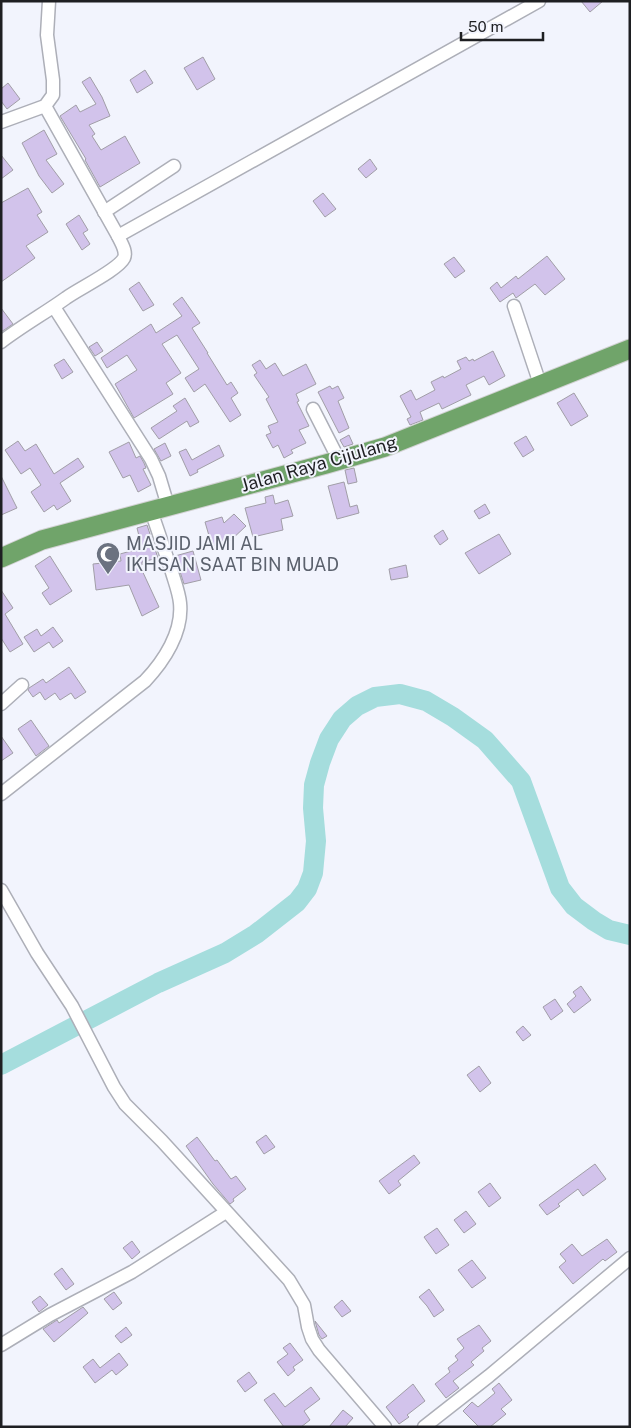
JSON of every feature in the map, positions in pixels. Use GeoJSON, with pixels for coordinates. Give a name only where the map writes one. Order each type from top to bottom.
{"type":"FeatureCollection","features":[{"type":"Feature","properties":{"kind":"highway","name":"Jalan Raya Cijulang"},"geometry":{"type":"LineString","coordinates":[[1,558],[42,540],[385,447],[630,349]]}},
{"type":"Feature","properties":{"kind":"street"},"geometry":{"type":"LineString","coordinates":[[1,122],[45,106],[53,95],[47,35],[49,1]]}},
{"type":"Feature","properties":{"kind":"street"},"geometry":{"type":"LineString","coordinates":[[118,236],[539,1]]}},
{"type":"Feature","properties":{"kind":"street"},"geometry":{"type":"LineString","coordinates":[[1,342],[121,262],[124,257],[125,251],[118,236],[45,106]]}},
{"type":"Feature","properties":{"kind":"street"},"geometry":{"type":"LineString","coordinates":[[104,212],[174,166]]}},
{"type":"Feature","properties":{"kind":"street"},"geometry":{"type":"LineString","coordinates":[[514,306],[540,384]]}},
{"type":"Feature","properties":{"kind":"street"},"geometry":{"type":"LineString","coordinates":[[1,794],[145,681],[160,665],[172,643],[179,622],[180,603],[160,509],[159,476],[151,459],[54,307]]}},
{"type":"Feature","properties":{"kind":"street"},"geometry":{"type":"LineString","coordinates":[[313,408],[339,460]]}},
{"type":"Feature","properties":{"kind":"street"},"geometry":{"type":"LineString","coordinates":[[1,704],[22,685]]}},
{"type":"Feature","properties":{"kind":"street"},"geometry":{"type":"LineString","coordinates":[[1,890],[37,952],[72,1006],[114,1087],[126,1104],[289,1280],[304,1305],[308,1328],[319,1350],[385,1427]]}},
{"type":"Feature","properties":{"kind":"street"},"geometry":{"type":"LineString","coordinates":[[1,1345],[50,1315],[132,1272],[226,1212]]}},
{"type":"Feature","properties":{"kind":"street"},"geometry":{"type":"LineString","coordinates":[[424,1427],[489,1376],[630,1258]]}},
{"type":"Feature","properties":{"kind":"building"},"geometry":{"type":"Polygon","coordinates":[[[581,1],[603,1],[590,12],[581,1]]]}},
{"type":"Feature","properties":{"kind":"building"},"geometry":{"type":"Polygon","coordinates":[[[203,57],[215,79],[197,90],[184,68],[203,57]]]}},
{"type":"Feature","properties":{"kind":"building"},"geometry":{"type":"Polygon","coordinates":[[[145,70],[153,83],[137,93],[130,80],[145,70]]]}},
{"type":"Feature","properties":{"kind":"building"},"geometry":{"type":"Polygon","coordinates":[[[90,77],[102,97],[110,116],[89,125],[95,134],[92,136],[101,150],[125,136],[140,163],[100,187],[86,159],[60,116],[76,105],[80,112],[96,104],[82,82],[90,77]]]}},
{"type":"Feature","properties":{"kind":"building"},"geometry":{"type":"Polygon","coordinates":[[[8,83],[20,99],[7,109],[1,101],[1,89],[8,83]]]}},
{"type":"Feature","properties":{"kind":"building"},"geometry":{"type":"Polygon","coordinates":[[[44,130],[57,154],[46,160],[64,184],[52,193],[39,176],[22,143],[44,130]]]}},
{"type":"Feature","properties":{"kind":"building"},"geometry":{"type":"Polygon","coordinates":[[[1,155],[13,170],[1,179],[1,155]]]}},
{"type":"Feature","properties":{"kind":"building"},"geometry":{"type":"Polygon","coordinates":[[[370,159],[377,169],[366,178],[358,169],[370,159]]]}},
{"type":"Feature","properties":{"kind":"building"},"geometry":{"type":"Polygon","coordinates":[[[28,188],[42,212],[37,215],[48,232],[26,246],[35,258],[1,282],[1,203],[28,188]]]}},
{"type":"Feature","properties":{"kind":"building"},"geometry":{"type":"Polygon","coordinates":[[[323,193],[336,209],[325,217],[313,201],[323,193]]]}},
{"type":"Feature","properties":{"kind":"building"},"geometry":{"type":"Polygon","coordinates":[[[79,215],[88,230],[83,233],[90,244],[82,250],[66,224],[79,215]]]}},
{"type":"Feature","properties":{"kind":"building"},"geometry":{"type":"Polygon","coordinates":[[[547,256],[565,279],[545,295],[535,284],[516,298],[513,293],[500,302],[490,288],[497,282],[501,288],[516,276],[518,279],[547,256]]]}},
{"type":"Feature","properties":{"kind":"building"},"geometry":{"type":"Polygon","coordinates":[[[454,257],[465,271],[455,278],[444,264],[454,257]]]}},
{"type":"Feature","properties":{"kind":"building"},"geometry":{"type":"Polygon","coordinates":[[[139,282],[154,305],[143,311],[129,289],[139,282]]]}},
{"type":"Feature","properties":{"kind":"building"},"geometry":{"type":"Polygon","coordinates":[[[182,297],[200,323],[192,328],[227,385],[231,382],[238,393],[231,398],[241,415],[230,422],[205,384],[194,392],[185,378],[199,369],[177,335],[162,344],[181,373],[166,383],[173,394],[134,418],[115,384],[137,370],[127,355],[107,368],[101,358],[151,324],[156,333],[182,316],[173,304],[182,297]]]}},
{"type":"Feature","properties":{"kind":"building"},"geometry":{"type":"Polygon","coordinates":[[[1,308],[13,324],[1,332],[1,308]]]}},
{"type":"Feature","properties":{"kind":"building"},"geometry":{"type":"Polygon","coordinates":[[[97,342],[103,351],[95,356],[89,347],[97,342]]]}},
{"type":"Feature","properties":{"kind":"building"},"geometry":{"type":"Polygon","coordinates":[[[493,351],[505,376],[489,385],[484,376],[466,385],[471,395],[442,409],[439,403],[420,412],[423,420],[410,425],[407,419],[411,417],[400,396],[411,390],[416,400],[435,390],[431,382],[461,369],[457,361],[466,357],[469,361],[473,359],[474,361],[493,351]]]}},
{"type":"Feature","properties":{"kind":"building"},"geometry":{"type":"Polygon","coordinates":[[[64,359],[73,372],[62,379],[54,365],[64,359]]]}},
{"type":"Feature","properties":{"kind":"building"},"geometry":{"type":"Polygon","coordinates":[[[260,360],[266,369],[275,363],[283,376],[306,364],[316,384],[296,394],[299,401],[297,402],[309,426],[299,430],[306,443],[291,450],[293,453],[284,458],[278,445],[273,448],[266,435],[271,433],[268,426],[278,422],[266,399],[269,397],[254,375],[257,373],[252,365],[260,360]]]}},
{"type":"Feature","properties":{"kind":"building"},"geometry":{"type":"Polygon","coordinates":[[[330,386],[332,389],[338,386],[344,398],[338,401],[349,428],[339,433],[318,392],[330,386]]]}},
{"type":"Feature","properties":{"kind":"building"},"geometry":{"type":"Polygon","coordinates":[[[574,393],[588,416],[571,426],[557,403],[574,393]]]}},
{"type":"Feature","properties":{"kind":"building"},"geometry":{"type":"Polygon","coordinates":[[[185,398],[199,422],[190,427],[187,421],[159,439],[151,428],[177,411],[173,406],[185,398]]]}},
{"type":"Feature","properties":{"kind":"building"},"geometry":{"type":"Polygon","coordinates":[[[349,435],[353,444],[344,447],[340,440],[349,435]]]}},
{"type":"Feature","properties":{"kind":"building"},"geometry":{"type":"Polygon","coordinates":[[[526,436],[534,450],[523,457],[514,443],[526,436]]]}},
{"type":"Feature","properties":{"kind":"building"},"geometry":{"type":"Polygon","coordinates":[[[18,441],[25,451],[36,444],[54,474],[78,458],[84,467],[60,483],[71,501],[57,510],[54,505],[44,512],[31,492],[41,485],[30,468],[21,474],[5,450],[18,441]]]}},
{"type":"Feature","properties":{"kind":"building"},"geometry":{"type":"Polygon","coordinates":[[[129,442],[136,458],[140,456],[144,463],[146,468],[143,469],[151,485],[138,492],[130,475],[123,478],[109,452],[129,442]]]}},
{"type":"Feature","properties":{"kind":"building"},"geometry":{"type":"Polygon","coordinates":[[[165,443],[171,456],[161,461],[154,449],[165,443]]]}},
{"type":"Feature","properties":{"kind":"building"},"geometry":{"type":"Polygon","coordinates":[[[219,445],[224,456],[197,470],[198,472],[190,476],[179,452],[186,449],[192,460],[219,445]]]}},
{"type":"Feature","properties":{"kind":"building"},"geometry":{"type":"Polygon","coordinates":[[[354,468],[357,482],[348,484],[345,470],[354,468]]]}},
{"type":"Feature","properties":{"kind":"building"},"geometry":{"type":"Polygon","coordinates":[[[1,476],[17,508],[1,515],[1,476]]]}},
{"type":"Feature","properties":{"kind":"building"},"geometry":{"type":"Polygon","coordinates":[[[344,482],[350,507],[357,505],[359,513],[337,519],[328,486],[344,482]]]}},
{"type":"Feature","properties":{"kind":"building"},"geometry":{"type":"Polygon","coordinates":[[[273,495],[275,504],[288,500],[293,516],[281,519],[283,530],[253,537],[245,508],[266,503],[265,497],[273,495]]]}},
{"type":"Feature","properties":{"kind":"building"},"geometry":{"type":"Polygon","coordinates":[[[485,504],[490,513],[479,519],[474,511],[485,504]]]}},
{"type":"Feature","properties":{"kind":"building"},"geometry":{"type":"Polygon","coordinates":[[[234,514],[246,526],[230,541],[212,546],[205,522],[222,517],[224,523],[234,514]]]}},
{"type":"Feature","properties":{"kind":"building"},"geometry":{"type":"Polygon","coordinates":[[[147,525],[158,558],[142,562],[140,566],[159,607],[142,616],[129,585],[96,590],[93,564],[121,561],[120,554],[142,548],[137,528],[147,525]]]}},
{"type":"Feature","properties":{"kind":"building"},"geometry":{"type":"Polygon","coordinates":[[[443,530],[448,539],[440,545],[434,536],[443,530]]]}},
{"type":"Feature","properties":{"kind":"building"},"geometry":{"type":"Polygon","coordinates":[[[499,534],[511,554],[479,574],[465,553],[499,534]]]}},
{"type":"Feature","properties":{"kind":"building"},"geometry":{"type":"Polygon","coordinates":[[[193,551],[201,580],[184,584],[175,556],[193,551]]]}},
{"type":"Feature","properties":{"kind":"building"},"geometry":{"type":"Polygon","coordinates":[[[50,556],[72,591],[50,605],[42,593],[49,588],[35,566],[50,556]]]}},
{"type":"Feature","properties":{"kind":"building"},"geometry":{"type":"Polygon","coordinates":[[[406,565],[408,577],[391,580],[389,569],[406,565]]]}},
{"type":"Feature","properties":{"kind":"building"},"geometry":{"type":"Polygon","coordinates":[[[1,590],[13,608],[5,614],[23,644],[10,652],[1,638],[1,590]]]}},
{"type":"Feature","properties":{"kind":"building"},"geometry":{"type":"Polygon","coordinates":[[[53,627],[63,641],[53,648],[49,642],[34,652],[24,637],[37,629],[41,636],[53,627]]]}},
{"type":"Feature","properties":{"kind":"building"},"geometry":{"type":"Polygon","coordinates":[[[69,667],[86,692],[75,699],[71,693],[60,700],[55,693],[45,700],[40,692],[33,697],[28,690],[43,679],[46,683],[69,667]]]}},
{"type":"Feature","properties":{"kind":"building"},"geometry":{"type":"Polygon","coordinates":[[[31,720],[49,746],[36,756],[18,729],[31,720]]]}},
{"type":"Feature","properties":{"kind":"building"},"geometry":{"type":"Polygon","coordinates":[[[1,736],[13,753],[1,761],[1,736]]]}},
{"type":"Feature","properties":{"kind":"building"},"geometry":{"type":"Polygon","coordinates":[[[581,986],[591,1000],[574,1013],[567,1004],[576,996],[573,992],[581,986]]]}},
{"type":"Feature","properties":{"kind":"building"},"geometry":{"type":"Polygon","coordinates":[[[555,999],[563,1011],[551,1020],[543,1007],[555,999]]]}},
{"type":"Feature","properties":{"kind":"building"},"geometry":{"type":"Polygon","coordinates":[[[523,1026],[531,1035],[523,1041],[516,1032],[523,1026]]]}},
{"type":"Feature","properties":{"kind":"building"},"geometry":{"type":"Polygon","coordinates":[[[479,1066],[491,1083],[480,1092],[467,1075],[479,1066]]]}},
{"type":"Feature","properties":{"kind":"building"},"geometry":{"type":"Polygon","coordinates":[[[266,1135],[275,1147],[264,1154],[256,1142],[266,1135]]]}},
{"type":"Feature","properties":{"kind":"building"},"geometry":{"type":"Polygon","coordinates":[[[197,1137],[231,1179],[236,1176],[246,1189],[233,1199],[234,1201],[230,1204],[186,1146],[197,1137]]]}},
{"type":"Feature","properties":{"kind":"building"},"geometry":{"type":"Polygon","coordinates":[[[414,1155],[420,1163],[398,1181],[401,1185],[389,1194],[379,1181],[414,1155]]]}},
{"type":"Feature","properties":{"kind":"building"},"geometry":{"type":"Polygon","coordinates":[[[595,1164],[606,1179],[583,1196],[578,1189],[547,1215],[539,1205],[595,1164]]]}},
{"type":"Feature","properties":{"kind":"building"},"geometry":{"type":"Polygon","coordinates":[[[490,1183],[501,1198],[489,1207],[478,1192],[490,1183]]]}},
{"type":"Feature","properties":{"kind":"building"},"geometry":{"type":"Polygon","coordinates":[[[466,1211],[476,1224],[464,1233],[454,1220],[466,1211]]]}},
{"type":"Feature","properties":{"kind":"building"},"geometry":{"type":"Polygon","coordinates":[[[437,1228],[449,1245],[436,1254],[424,1237],[437,1228]]]}},
{"type":"Feature","properties":{"kind":"building"},"geometry":{"type":"Polygon","coordinates":[[[607,1239],[617,1252],[605,1261],[603,1259],[573,1284],[559,1267],[566,1261],[560,1254],[572,1244],[582,1256],[607,1239]]]}},
{"type":"Feature","properties":{"kind":"building"},"geometry":{"type":"Polygon","coordinates":[[[132,1241],[140,1252],[132,1259],[123,1248],[132,1241]]]}},
{"type":"Feature","properties":{"kind":"building"},"geometry":{"type":"Polygon","coordinates":[[[472,1260],[486,1278],[472,1288],[458,1270],[472,1260]]]}},
{"type":"Feature","properties":{"kind":"building"},"geometry":{"type":"Polygon","coordinates":[[[62,1268],[74,1284],[66,1290],[54,1274],[62,1268]]]}},
{"type":"Feature","properties":{"kind":"building"},"geometry":{"type":"Polygon","coordinates":[[[429,1289],[444,1310],[434,1317],[419,1297],[429,1289]]]}},
{"type":"Feature","properties":{"kind":"building"},"geometry":{"type":"Polygon","coordinates":[[[114,1292],[122,1303],[113,1310],[104,1299],[114,1292]]]}},
{"type":"Feature","properties":{"kind":"building"},"geometry":{"type":"Polygon","coordinates":[[[40,1296],[48,1305],[39,1312],[32,1302],[40,1296]]]}},
{"type":"Feature","properties":{"kind":"building"},"geometry":{"type":"Polygon","coordinates":[[[342,1300],[351,1311],[342,1317],[334,1307],[342,1300]]]}},
{"type":"Feature","properties":{"kind":"building"},"geometry":{"type":"Polygon","coordinates":[[[83,1307],[88,1313],[54,1342],[43,1329],[57,1320],[59,1323],[83,1307]]]}},
{"type":"Feature","properties":{"kind":"building"},"geometry":{"type":"Polygon","coordinates":[[[315,1321],[327,1336],[322,1339],[319,1335],[315,1321]]]}},
{"type":"Feature","properties":{"kind":"building"},"geometry":{"type":"Polygon","coordinates":[[[479,1325],[491,1341],[482,1348],[484,1351],[471,1362],[474,1365],[453,1381],[459,1388],[446,1398],[435,1384],[450,1372],[448,1368],[458,1360],[455,1356],[464,1348],[457,1339],[479,1325]]]}},
{"type":"Feature","properties":{"kind":"building"},"geometry":{"type":"Polygon","coordinates":[[[126,1327],[132,1335],[121,1343],[115,1336],[126,1327]]]}},
{"type":"Feature","properties":{"kind":"building"},"geometry":{"type":"Polygon","coordinates":[[[290,1343],[303,1360],[293,1367],[295,1370],[288,1376],[277,1362],[288,1354],[283,1348],[290,1343]]]}},
{"type":"Feature","properties":{"kind":"building"},"geometry":{"type":"Polygon","coordinates":[[[119,1353],[128,1365],[116,1375],[112,1370],[95,1383],[83,1367],[93,1359],[100,1368],[119,1353]]]}},
{"type":"Feature","properties":{"kind":"building"},"geometry":{"type":"Polygon","coordinates":[[[249,1372],[257,1383],[245,1392],[237,1381],[249,1372]]]}},
{"type":"Feature","properties":{"kind":"building"},"geometry":{"type":"Polygon","coordinates":[[[499,1383],[512,1400],[501,1409],[506,1414],[490,1427],[479,1427],[463,1411],[472,1402],[478,1407],[495,1393],[492,1389],[499,1383]]]}},
{"type":"Feature","properties":{"kind":"building"},"geometry":{"type":"Polygon","coordinates":[[[413,1384],[425,1401],[399,1424],[386,1407],[413,1384]]]}},
{"type":"Feature","properties":{"kind":"building"},"geometry":{"type":"Polygon","coordinates":[[[311,1387],[320,1399],[304,1411],[310,1420],[301,1427],[284,1427],[264,1400],[274,1393],[285,1407],[311,1387]]]}},
{"type":"Feature","properties":{"kind":"building"},"geometry":{"type":"Polygon","coordinates":[[[343,1410],[353,1418],[345,1427],[329,1427],[343,1410]]]}},
{"type":"Feature","properties":{"kind":"waterway"},"geometry":{"type":"LineString","coordinates":[[1,1065],[158,983],[225,953],[256,934],[297,902],[307,889],[313,873],[316,841],[313,808],[314,785],[329,739],[342,719],[357,706],[375,697],[400,694],[426,701],[453,717],[485,740],[521,781],[560,888],[574,906],[594,921],[609,930],[630,935]]}},
{"type":"Feature","properties":{"kind":"place","name":"MASJID JAMI AL IKHSAN SAAT BIN MUAD"},"geometry":{"type":"Point","coordinates":[108,575]}}]}
